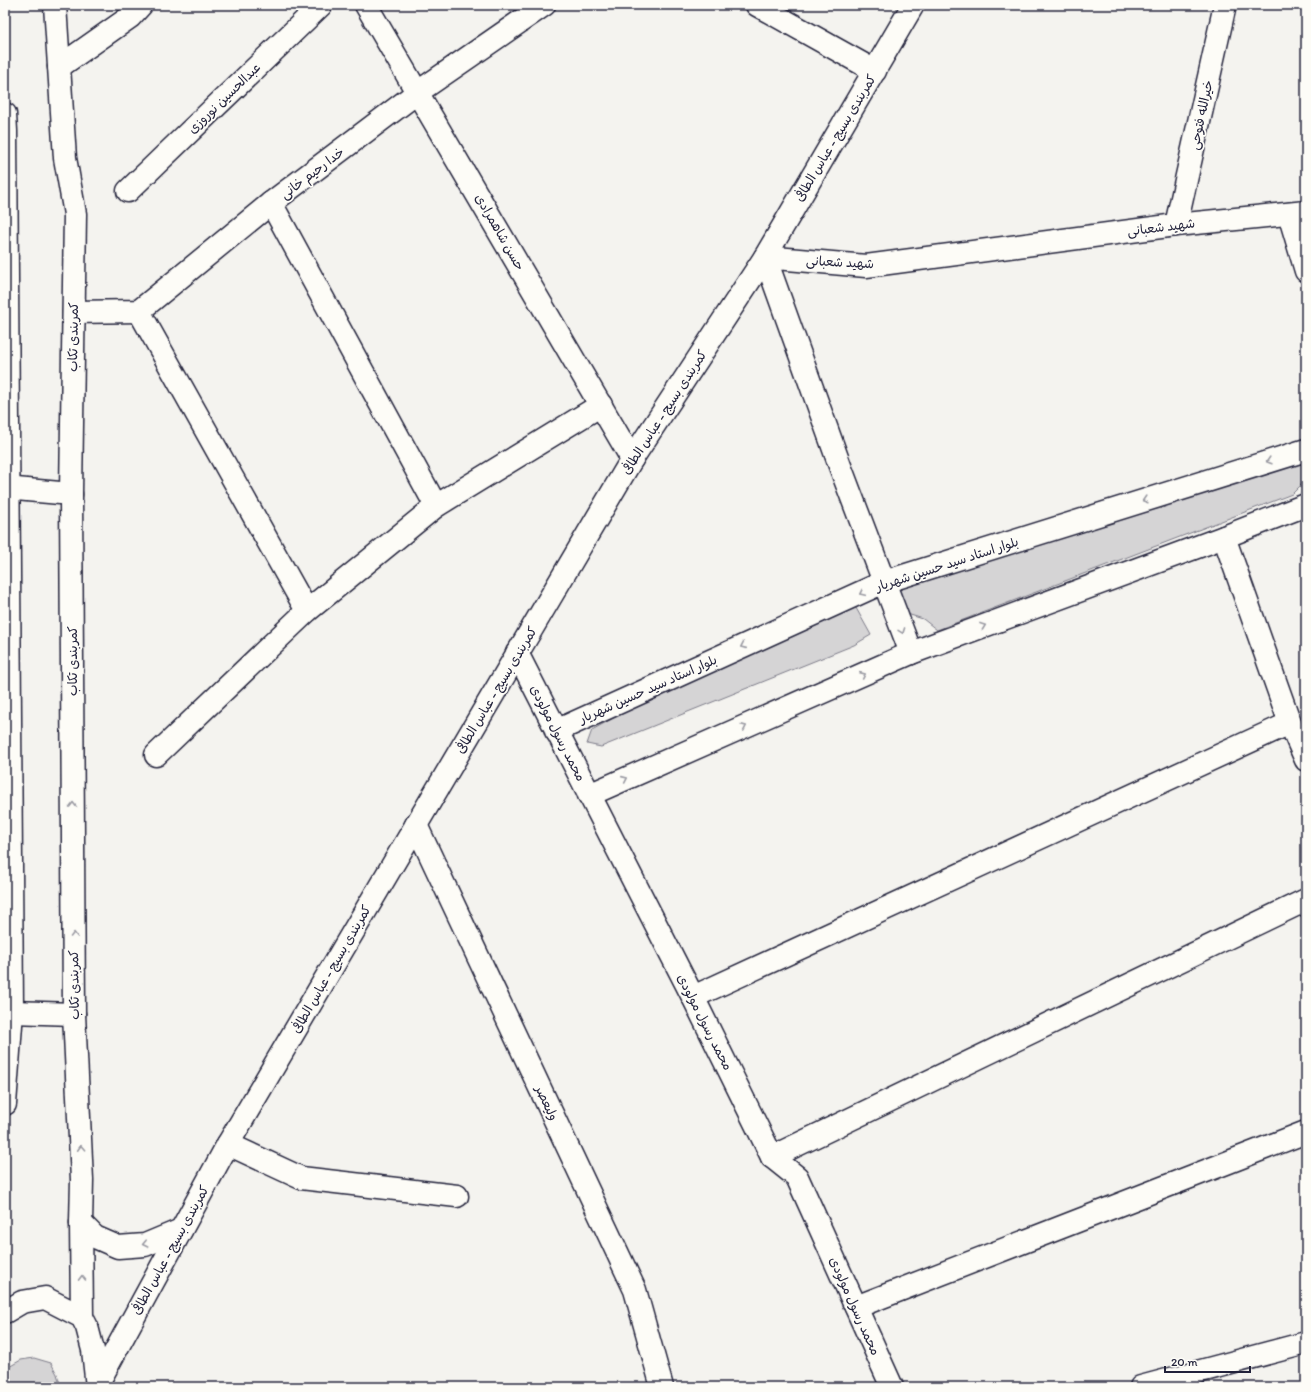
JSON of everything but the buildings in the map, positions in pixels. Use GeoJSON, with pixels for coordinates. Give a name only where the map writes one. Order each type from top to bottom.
{"type":"FeatureCollection","features":[{"type":"Feature","properties":{"kind":"street","name":"کمربندی تکاب"},"geometry":{"type":"LineString","coordinates":[[56,5],[66,158],[75,214],[70,494],[74,1014],[82,1180],[82,1317]]}},
{"type":"Feature","properties":{"kind":"street"},"geometry":{"type":"LineString","coordinates":[[59,67],[130,17],[141,5]]}},
{"type":"Feature","properties":{"kind":"street","name":"عبدالحسین نوروزی"},"geometry":{"type":"LineString","coordinates":[[128,191],[321,5]]}},
{"type":"Feature","properties":{"kind":"street","name":"حسن شاهمرادی"},"geometry":{"type":"LineString","coordinates":[[366,5],[632,459]]}},
{"type":"Feature","properties":{"kind":"street","name":"خدا رحیم خانی"},"geometry":{"type":"LineString","coordinates":[[139,311],[271,203],[418,92],[544,5]]}},
{"type":"Feature","properties":{"kind":"street"},"geometry":{"type":"LineString","coordinates":[[758,5],[875,71]]}},
{"type":"Feature","properties":{"kind":"street","name":"کمربندی بسیج - عباس الطافی"},"geometry":{"type":"LineString","coordinates":[[97,1386],[228,1144],[632,459],[765,257],[913,5]]}},
{"type":"Feature","properties":{"kind":"street","name":"خیرالله فتوحی"},"geometry":{"type":"LineString","coordinates":[[1176,225],[1225,5]]}},
{"type":"Feature","properties":{"kind":"street"},"geometry":{"type":"LineString","coordinates":[[5,114],[9,1011],[5,1104]]}},
{"type":"Feature","properties":{"kind":"street"},"geometry":{"type":"LineString","coordinates":[[271,203],[436,506]]}},
{"type":"Feature","properties":{"kind":"street"},"geometry":{"type":"LineString","coordinates":[[1298,213],[1306,271]]}},
{"type":"Feature","properties":{"kind":"street","name":"شهید شعبانی"},"geometry":{"type":"LineString","coordinates":[[765,257],[866,266],[1176,225],[1298,213]]}},
{"type":"Feature","properties":{"kind":"street"},"geometry":{"type":"LineString","coordinates":[[765,257],[840,466],[911,653]]}},
{"type":"Feature","properties":{"kind":"street"},"geometry":{"type":"LineString","coordinates":[[74,312],[139,311],[307,611]]}},
{"type":"Feature","properties":{"kind":"street"},"geometry":{"type":"LineString","coordinates":[[156,755],[307,611],[436,506],[600,405]]}},
{"type":"Feature","properties":{"kind":"street","name":"بلوار استاد سید حسین شهریار"},"geometry":{"type":"LineString","coordinates":[[556,731],[884,582],[1306,450]]}},
{"type":"Feature","properties":{"kind":"street"},"geometry":{"type":"LineString","coordinates":[[7,488],[70,494]]}},
{"type":"Feature","properties":{"kind":"street"},"geometry":{"type":"LineString","coordinates":[[589,795],[911,653],[1306,505]]}},
{"type":"Feature","properties":{"kind":"street"},"geometry":{"type":"LineString","coordinates":[[1224,537],[1290,723],[1306,760]]}},
{"type":"Feature","properties":{"kind":"street","name":"محمد رسول مولودی"},"geometry":{"type":"LineString","coordinates":[[518,654],[693,997],[772,1157],[797,1177],[892,1387]]}},
{"type":"Feature","properties":{"kind":"street"},"geometry":{"type":"LineString","coordinates":[[693,997],[1290,723]]}},
{"type":"Feature","properties":{"kind":"street","name":"ولیعصر"},"geometry":{"type":"LineString","coordinates":[[416,825],[635,1290],[662,1387]]}},
{"type":"Feature","properties":{"kind":"street"},"geometry":{"type":"LineString","coordinates":[[772,1157],[1306,900]]}},
{"type":"Feature","properties":{"kind":"street"},"geometry":{"type":"LineString","coordinates":[[9,1011],[74,1014]]}},
{"type":"Feature","properties":{"kind":"street"},"geometry":{"type":"LineString","coordinates":[[856,1307],[1306,1132]]}},
{"type":"Feature","properties":{"kind":"street"},"geometry":{"type":"LineString","coordinates":[[228,1144],[301,1178],[457,1196]]}},
{"type":"Feature","properties":{"kind":"street"},"geometry":{"type":"LineString","coordinates":[[81,1223],[95,1237],[118,1247],[145,1245],[181,1230]]}},
{"type":"Feature","properties":{"kind":"street"},"geometry":{"type":"LineString","coordinates":[[5,1312],[22,1302],[45,1298],[82,1317],[87,1327],[93,1350],[97,1386]]}},
{"type":"Feature","properties":{"kind":"street"},"geometry":{"type":"LineString","coordinates":[[1141,1387],[1306,1343]]}},
{"type":"Feature","properties":{"kind":"shaded area"},"geometry":{"type":"Polygon","coordinates":[[[1306,461],[1306,480],[1292,494],[937,630],[923,619],[904,613],[896,594],[905,568],[1306,461]]]}},
{"type":"Feature","properties":{"kind":"shaded area"},"geometry":{"type":"Polygon","coordinates":[[[851,599],[871,635],[854,645],[601,747],[587,744],[592,730],[684,679],[851,599]]]}},
{"type":"Feature","properties":{"kind":"shaded area"},"geometry":{"type":"Polygon","coordinates":[[[34,1358],[51,1363],[57,1374],[61,1387],[5,1387],[5,1370],[7,1368],[21,1360],[34,1358]]]}}]}
